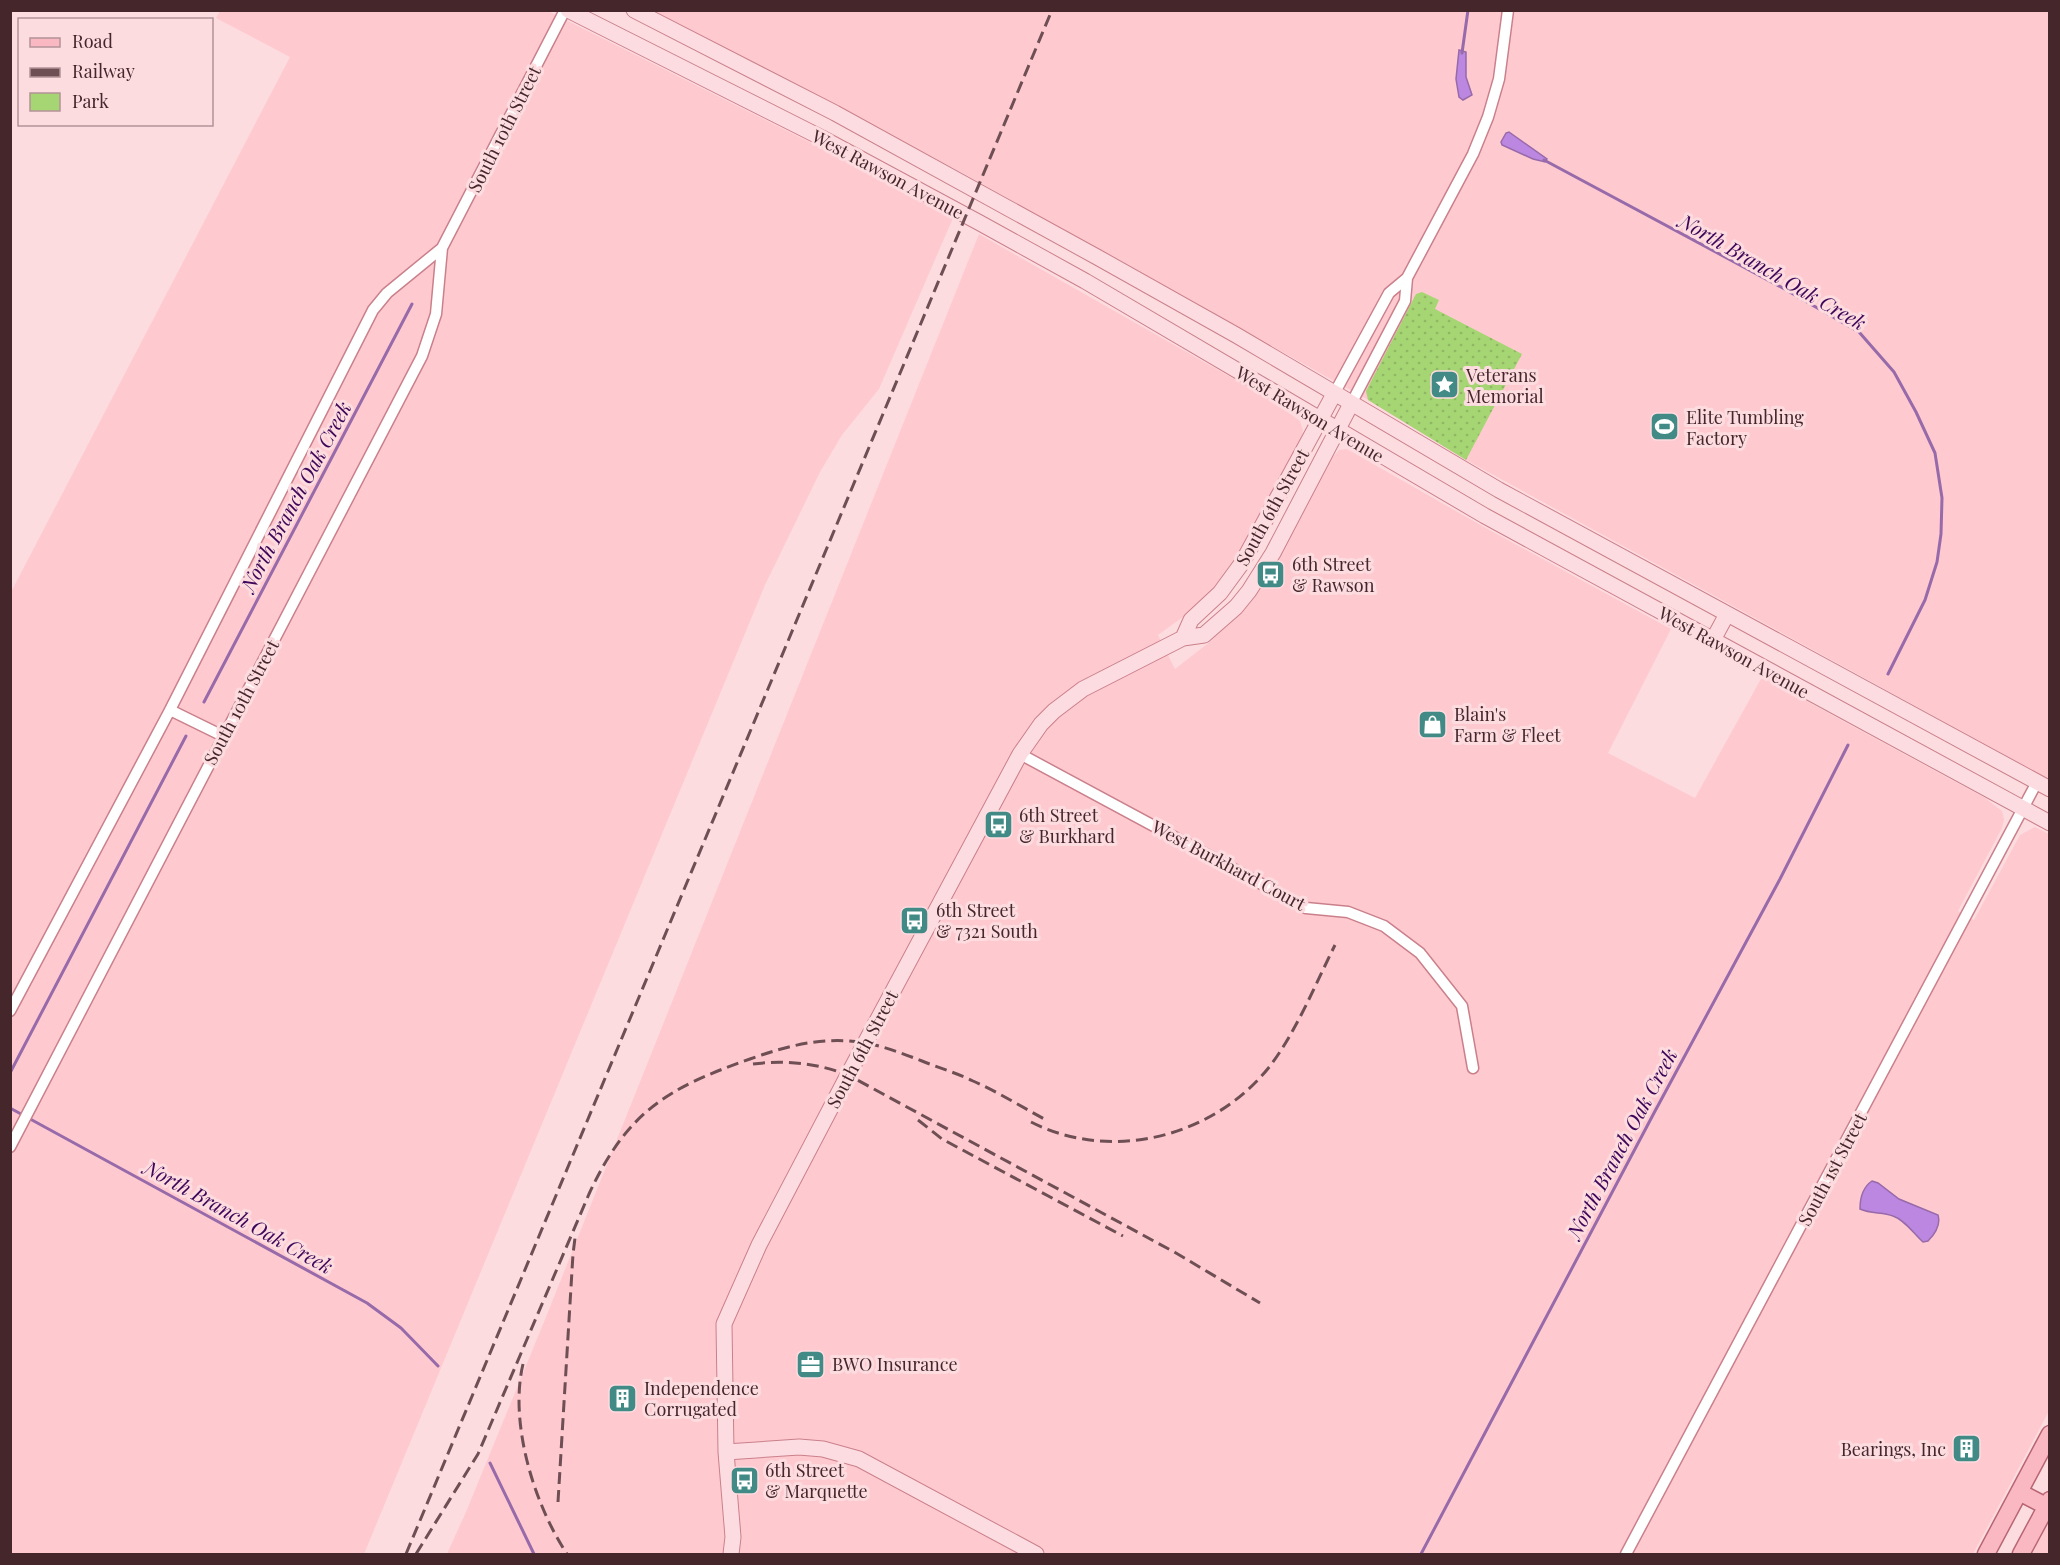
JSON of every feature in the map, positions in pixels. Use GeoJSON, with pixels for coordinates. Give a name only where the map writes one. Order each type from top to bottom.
{"type":"FeatureCollection","features":[{"type":"Feature","properties":{"kind":"main road","name":"West Rawson Avenue"},"geometry":{"type":"LineString","coordinates":[[567,10],[822,138],[980,223],[1085,281],[1485,516],[2049,823]]}},
{"type":"Feature","properties":{"kind":"main road","name":"West Rawson Avenue"},"geometry":{"type":"LineString","coordinates":[[634,10],[787,88],[1162,293],[1499,490],[2043,786]]}},
{"type":"Feature","properties":{"kind":"main road","name":"South 6th Street"},"geometry":{"type":"LineString","coordinates":[[1183,638],[1191,620],[1220,593],[1242,563],[1334,394]]}},
{"type":"Feature","properties":{"kind":"main road","name":"South 6th Street"},"geometry":{"type":"LineString","coordinates":[[731,1554],[734,1537],[726,1452],[724,1324],[764,1237],[1020,754],[1041,724],[1068,700],[1097,681],[1183,638],[1204,635],[1221,622],[1249,591],[1273,552],[1351,404]]}},
{"type":"Feature","properties":{"kind":"main road"},"geometry":{"type":"LineString","coordinates":[[1713,640],[1727,614]]}},
{"type":"Feature","properties":{"kind":"main road"},"geometry":{"type":"LineString","coordinates":[[1986,1554],[2049,1434]]}},
{"type":"Feature","properties":{"kind":"main road"},"geometry":{"type":"LineString","coordinates":[[726,1452],[799,1447],[823,1449],[850,1456],[879,1468],[1036,1554]]}},
{"type":"Feature","properties":{"kind":"main road"},"geometry":{"type":"LineString","coordinates":[[2019,1492],[2048,1503],[2021,1554]]}},
{"type":"Feature","properties":{"kind":"street","name":"South 10th Street"},"geometry":{"type":"LineString","coordinates":[[10,1147],[422,356],[436,314],[442,248],[567,10]]}},
{"type":"Feature","properties":{"kind":"street","name":"South 6th Street"},"geometry":{"type":"LineString","coordinates":[[1334,394],[1389,293],[1407,278],[1464,172],[1488,117],[1499,79],[1508,10]]}},
{"type":"Feature","properties":{"kind":"street","name":"South 10th Street"},"geometry":{"type":"LineString","coordinates":[[10,1011],[170,710],[373,310],[387,293],[442,248]]}},
{"type":"Feature","properties":{"kind":"street","name":"South 6th Street"},"geometry":{"type":"LineString","coordinates":[[1351,404],[1405,301],[1407,278]]}},
{"type":"Feature","properties":{"kind":"street"},"geometry":{"type":"LineString","coordinates":[[170,710],[224,736]]}},
{"type":"Feature","properties":{"kind":"street","name":"West Burkhard Court"},"geometry":{"type":"LineString","coordinates":[[1020,754],[1306,908],[1348,912],[1384,926],[1420,953],[1462,1006],[1473,1068]]}},
{"type":"Feature","properties":{"kind":"street","name":"South 1st Street"},"geometry":{"type":"LineString","coordinates":[[1626,1554],[2023,809],[2043,786]]}},
{"type":"Feature","properties":{"kind":"shaded area"},"geometry":{"type":"Polygon","coordinates":[[[220,11],[548,11],[847,161],[953,218],[879,389],[842,435],[820,472],[765,585],[364,1554],[11,1554],[10,594],[290,57],[216,18],[220,11]]]}},
{"type":"Feature","properties":{"kind":"shaded area"},"geometry":{"type":"Polygon","coordinates":[[[654,11],[2049,11],[2049,779],[1466,460],[1368,400],[968,176],[654,11]]]}},
{"type":"Feature","properties":{"kind":"shaded area"},"geometry":{"type":"Polygon","coordinates":[[[1459,50],[1466,52],[1466,77],[1472,95],[1463,100],[1459,97],[1456,79],[1459,50]]]}},
{"type":"Feature","properties":{"kind":"shaded area"},"geometry":{"type":"Polygon","coordinates":[[[1509,132],[1547,159],[1545,162],[1502,145],[1501,142],[1509,132]]]}},
{"type":"Feature","properties":{"kind":"shaded area"},"geometry":{"type":"Polygon","coordinates":[[[979,234],[1271,400],[1300,421],[1303,430],[1301,440],[1237,557],[1209,594],[1158,635],[1175,669],[1211,641],[1257,592],[1331,459],[1339,450],[1347,449],[1671,629],[1608,753],[1695,798],[1762,677],[1985,798],[2002,811],[2004,819],[2002,828],[1958,911],[1974,920],[2020,835],[2035,827],[2049,834],[2049,1411],[1973,1554],[447,1554],[546,1317],[979,234]]]}},
{"type":"Feature","properties":{"kind":"shaded area"},"geometry":{"type":"Polygon","coordinates":[[[1872,1181],[1899,1199],[1938,1215],[1937,1229],[1928,1241],[1923,1242],[1897,1218],[1860,1209],[1866,1186],[1872,1181]]]}},
{"type":"Feature","properties":{"kind":"shaded area"},"geometry":{"type":"Polygon","coordinates":[[[2049,1521],[2049,1554],[2032,1554],[2049,1521]]]}},
{"type":"Feature","properties":{"kind":"green space"},"geometry":{"type":"Polygon","coordinates":[[[1422,292],[1439,300],[1435,309],[1522,354],[1466,460],[1368,400],[1366,391],[1416,294],[1422,292]]]}},
{"type":"Feature","properties":{"kind":"waterway","name":"North Branch Oak Creek"},"geometry":{"type":"LineString","coordinates":[[1462,53],[1468,10]]}},
{"type":"Feature","properties":{"kind":"waterway","name":"North Branch Oak Creek"},"geometry":{"type":"LineString","coordinates":[[1544,160],[1781,287],[1859,332],[1894,372],[1935,453],[1942,498],[1941,534],[1937,562],[1925,600],[1888,674]]}},
{"type":"Feature","properties":{"kind":"waterway","name":"North Branch Oak Creek"},"geometry":{"type":"LineString","coordinates":[[204,702],[412,304]]}},
{"type":"Feature","properties":{"kind":"waterway","name":"North Branch Oak Creek"},"geometry":{"type":"LineString","coordinates":[[10,1073],[186,736]]}},
{"type":"Feature","properties":{"kind":"waterway","name":"North Branch Oak Creek"},"geometry":{"type":"LineString","coordinates":[[1421,1554],[1780,879],[1848,745]]}},
{"type":"Feature","properties":{"kind":"waterway","name":"North Branch Oak Creek"},"geometry":{"type":"LineString","coordinates":[[10,1108],[367,1303],[401,1328],[438,1366]]}},
{"type":"Feature","properties":{"kind":"waterway","name":"North Branch Oak Creek"},"geometry":{"type":"LineString","coordinates":[[490,1463],[534,1554]]}},
{"type":"Feature","properties":{"kind":"railway"},"geometry":{"type":"LineString","coordinates":[[406,1554],[1052,10]]}},
{"type":"Feature","properties":{"kind":"railway"},"geometry":{"type":"LineString","coordinates":[[1031,1122],[1062,1134],[1095,1141],[1127,1141],[1160,1136],[1191,1126],[1220,1110],[1247,1090],[1270,1066],[1297,1023],[1335,945]]}},
{"type":"Feature","properties":{"kind":"railway"},"geometry":{"type":"LineString","coordinates":[[416,1554],[478,1454],[603,1166],[635,1123],[673,1093],[721,1070],[779,1050],[822,1041],[851,1041],[888,1049],[961,1075],[1046,1120]]}},
{"type":"Feature","properties":{"kind":"railway"},"geometry":{"type":"LineString","coordinates":[[753,1064],[777,1062],[801,1064],[848,1075],[1176,1253],[1260,1303]]}},
{"type":"Feature","properties":{"kind":"railway"},"geometry":{"type":"LineString","coordinates":[[918,1120],[942,1139],[1123,1236]]}},
{"type":"Feature","properties":{"kind":"railway"},"geometry":{"type":"LineString","coordinates":[[558,1502],[575,1238]]}},
{"type":"Feature","properties":{"kind":"railway"},"geometry":{"type":"LineString","coordinates":[[523,1364],[519,1412],[527,1462],[544,1512],[567,1554]]}},
{"type":"Feature","properties":{"kind":"place","name":"Veterans Memorial"},"geometry":{"type":"Point","coordinates":[1445,385]}},
{"type":"Feature","properties":{"kind":"place","name":"Elite Tumbling Factory"},"geometry":{"type":"Point","coordinates":[1665,427]}},
{"type":"Feature","properties":{"kind":"place","name":"6th Street & Rawson"},"geometry":{"type":"Point","coordinates":[1271,574]}},
{"type":"Feature","properties":{"kind":"place","name":"Blain's Farm & Fleet"},"geometry":{"type":"Point","coordinates":[1433,724]}},
{"type":"Feature","properties":{"kind":"place","name":"6th Street & Burkhard"},"geometry":{"type":"Point","coordinates":[998,825]}},
{"type":"Feature","properties":{"kind":"place","name":"6th Street & 7321 South"},"geometry":{"type":"Point","coordinates":[915,920]}},
{"type":"Feature","properties":{"kind":"place","name":"BWO Insurance"},"geometry":{"type":"Point","coordinates":[811,1364]}},
{"type":"Feature","properties":{"kind":"place","name":"Independence Corrugated"},"geometry":{"type":"Point","coordinates":[623,1398]}},
{"type":"Feature","properties":{"kind":"place","name":"Bearings, Inc"},"geometry":{"type":"Point","coordinates":[1967,1449]}},
{"type":"Feature","properties":{"kind":"place","name":"6th Street & Marquette"},"geometry":{"type":"Point","coordinates":[744,1480]}}]}
